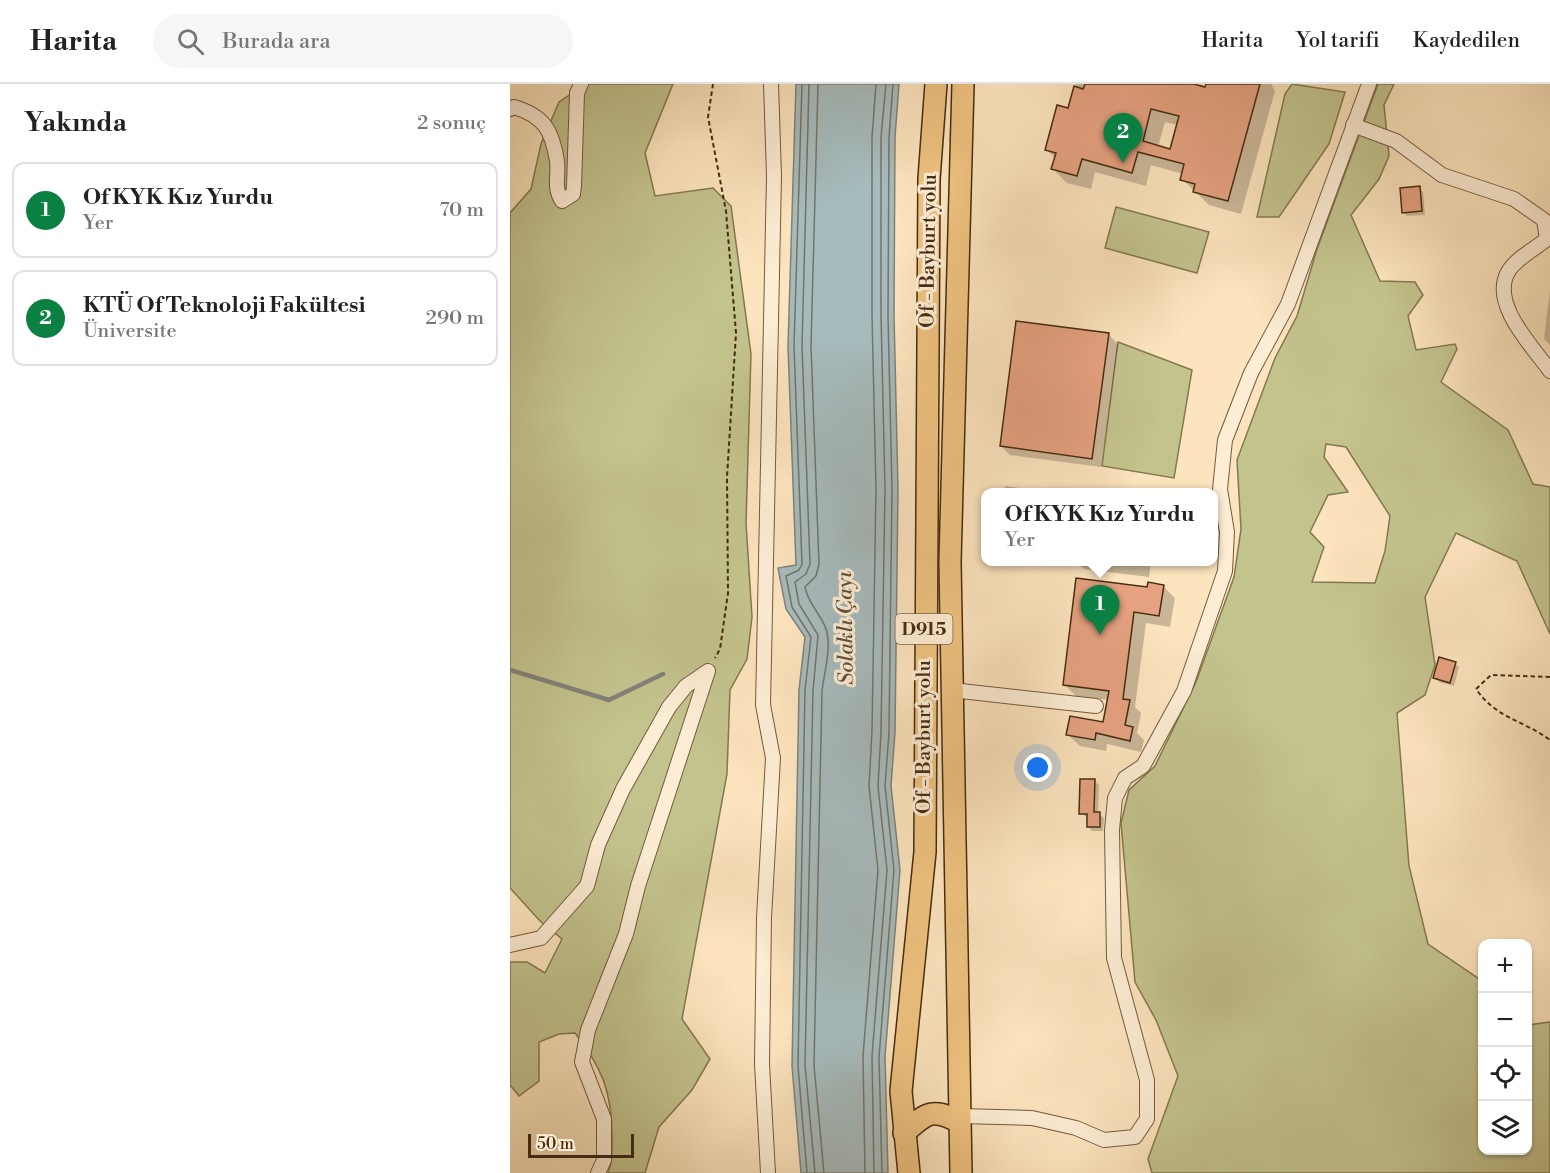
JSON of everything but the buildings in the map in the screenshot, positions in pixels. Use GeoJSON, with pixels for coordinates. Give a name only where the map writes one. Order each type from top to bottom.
{"type":"FeatureCollection","features":[{"type":"Feature","properties":{"kind":"highway","name":"Of - Bayburt yolu"},"geometry":{"type":"LineString","coordinates":[[912,1172],[904,1133],[901,1091],[924,852],[929,179],[936,84]]}},
{"type":"Feature","properties":{"kind":"highway","name":"Of - Bayburt yolu"},"geometry":{"type":"LineString","coordinates":[[957,1171],[959,1119],[950,562],[963,84]]}},
{"type":"Feature","properties":{"kind":"highway"},"geometry":{"type":"LineString","coordinates":[[904,1133],[923,1116],[941,1112],[959,1119]]}},
{"type":"Feature","properties":{"kind":"street"},"geometry":{"type":"LineString","coordinates":[[510,109],[514,107],[533,113],[546,124],[557,161],[556,191],[562,201],[573,194],[577,93],[581,84]]}},
{"type":"Feature","properties":{"kind":"street"},"geometry":{"type":"LineString","coordinates":[[768,1173],[762,1064],[764,918],[773,758],[764,705],[774,176],[771,84]]}},
{"type":"Feature","properties":{"kind":"street"},"geometry":{"type":"LineString","coordinates":[[959,1119],[1032,1118],[1076,1128],[1104,1140],[1135,1137],[1147,1119],[1147,1080],[1114,958],[1112,830],[1115,798],[1125,778],[1143,766],[1184,691],[1225,571],[1227,532],[1220,489],[1225,440],[1251,374],[1288,304],[1369,84]]}},
{"type":"Feature","properties":{"kind":"street"},"geometry":{"type":"LineString","coordinates":[[1353,124],[1396,141],[1442,175],[1514,200],[1544,220],[1547,239],[1517,260],[1507,273],[1504,289],[1507,309],[1514,322],[1550,371]]}},
{"type":"Feature","properties":{"kind":"street"},"geometry":{"type":"LineString","coordinates":[[510,945],[541,938],[587,886],[598,845],[623,789],[669,706],[686,686],[708,671]]}},
{"type":"Feature","properties":{"kind":"street"},"geometry":{"type":"LineString","coordinates":[[598,1173],[604,1160],[604,1119],[582,1062],[588,1030],[626,934],[638,886],[708,671]]}},
{"type":"Feature","properties":{"kind":"street"},"geometry":{"type":"LineString","coordinates":[[952,690],[1096,706]]}},
{"type":"Feature","properties":{"kind":"path"},"geometry":{"type":"LineString","coordinates":[[708,671],[720,649],[728,593],[727,477],[736,333],[726,211],[708,117],[713,84]]}},
{"type":"Feature","properties":{"kind":"path"},"geometry":{"type":"LineString","coordinates":[[1550,676],[1491,675],[1476,689],[1487,705],[1509,718],[1535,728],[1550,740]]}},
{"type":"Feature","properties":{"kind":"green space"},"geometry":{"type":"Polygon","coordinates":[[[586,84],[673,84],[645,153],[655,196],[713,188],[731,206],[751,354],[746,523],[752,617],[747,659],[730,690],[727,774],[682,1019],[710,1059],[692,1090],[659,1127],[645,1173],[608,1173],[612,1146],[612,1121],[607,1093],[599,1069],[575,1033],[559,1034],[539,1042],[539,1081],[519,1096],[510,1085],[510,962],[527,962],[545,973],[562,939],[540,921],[510,888],[510,213],[531,189],[541,144],[559,102],[586,84]]]}},
{"type":"Feature","properties":{"kind":"green space"},"geometry":{"type":"Polygon","coordinates":[[[1292,84],[1345,92],[1329,144],[1279,217],[1257,217],[1285,94],[1292,84]]]}},
{"type":"Feature","properties":{"kind":"green space"},"geometry":{"type":"Polygon","coordinates":[[[1378,84],[1394,84],[1384,105],[1389,156],[1379,179],[1351,215],[1380,281],[1415,282],[1423,295],[1408,316],[1416,350],[1455,344],[1457,349],[1441,382],[1508,430],[1533,484],[1550,487],[1550,634],[1517,561],[1456,533],[1425,597],[1435,665],[1425,695],[1397,713],[1409,866],[1428,944],[1478,978],[1478,1155],[1532,1155],[1532,1024],[1550,1022],[1550,1173],[1152,1173],[1148,1159],[1178,1076],[1156,1020],[1135,982],[1121,823],[1129,790],[1155,766],[1196,682],[1234,577],[1241,529],[1237,460],[1275,358],[1297,316],[1317,249],[1378,84]],[[1326,444],[1324,457],[1348,492],[1328,495],[1310,532],[1324,547],[1312,582],[1375,583],[1385,551],[1390,516],[1346,447],[1326,444]]]}},
{"type":"Feature","properties":{"kind":"green space"},"geometry":{"type":"Polygon","coordinates":[[[1116,207],[1209,232],[1197,273],[1105,248],[1116,207]]]}},
{"type":"Feature","properties":{"kind":"green space"},"geometry":{"type":"Polygon","coordinates":[[[1118,342],[1192,370],[1174,478],[1102,466],[1118,342]]]}},
{"type":"Feature","properties":{"kind":"water","name":"Solaklı Çayı"},"geometry":{"type":"Polygon","coordinates":[[[796,84],[899,84],[895,137],[894,315],[898,489],[895,732],[891,786],[900,870],[885,1057],[888,1173],[801,1173],[792,1066],[799,690],[805,637],[786,609],[778,568],[796,565],[788,346],[796,84]]]}},
{"type":"Feature","properties":{"kind":"waterway"},"geometry":{"type":"LineString","coordinates":[[510,670],[609,700],[663,674]]}},
{"type":"Feature","properties":{"kind":"place","name":"KTÜ Of Teknoloji Fakültesi"},"geometry":{"type":"Point","coordinates":[1123,163]}},
{"type":"Feature","properties":{"kind":"place","name":"Of KYK Kız Yurdu"},"geometry":{"type":"Point","coordinates":[1100,635]}}]}
